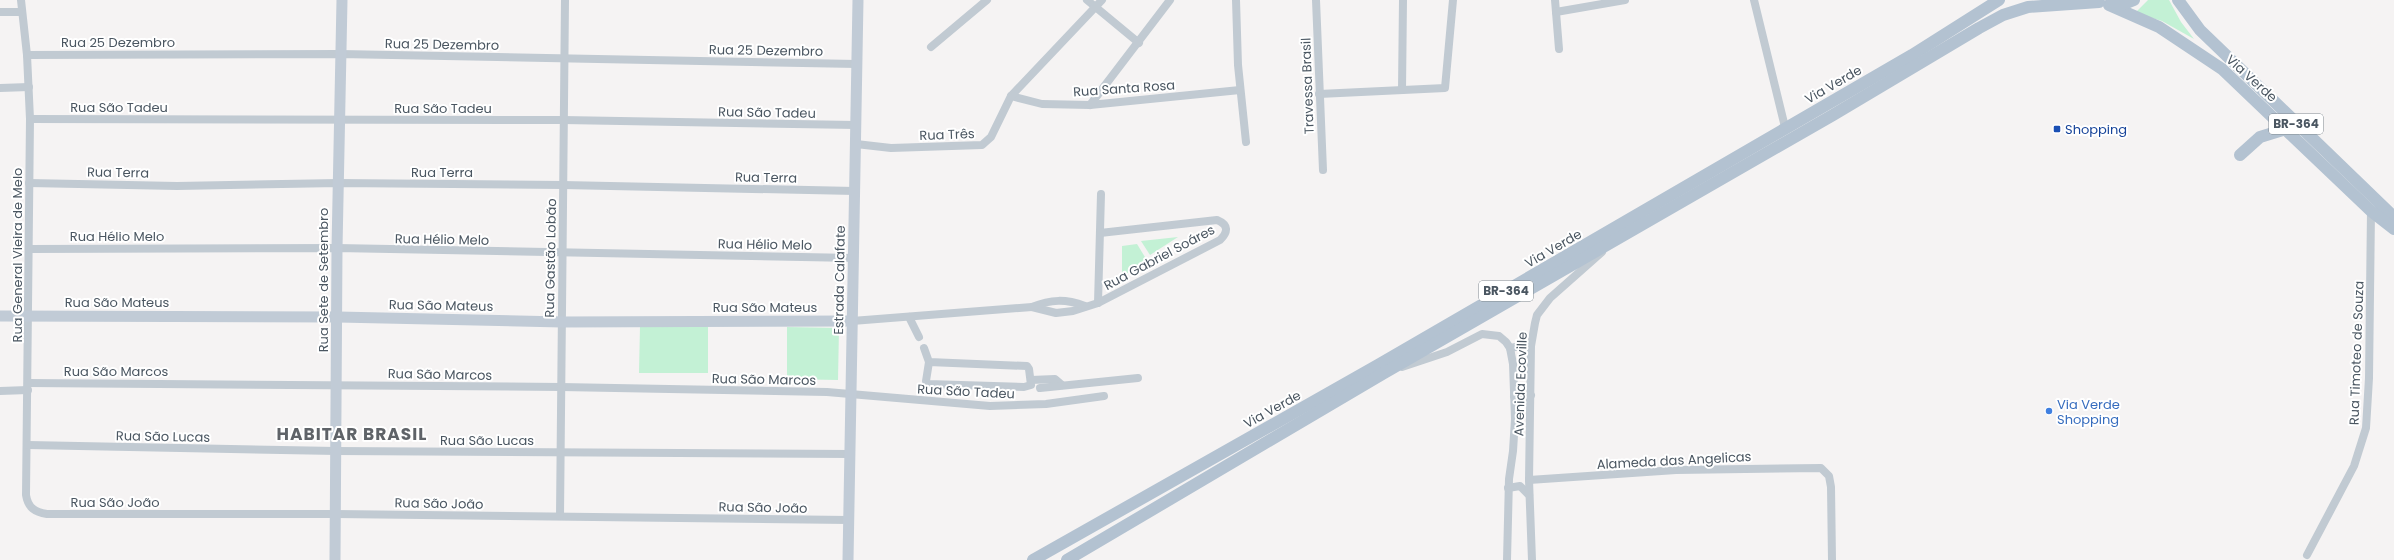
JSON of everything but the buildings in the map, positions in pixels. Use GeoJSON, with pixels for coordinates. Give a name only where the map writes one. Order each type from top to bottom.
{"type":"FeatureCollection","features":[{"type":"Feature","properties":{"kind":"main road","name":"Via Verde"},"geometry":{"type":"LineString","coordinates":[[1033,560],[1378,365],[1785,127],[1912,55],[1999,0]]}},
{"type":"Feature","properties":{"kind":"main road","name":"BR-364"},"geometry":{"type":"LineString","coordinates":[[2102,2],[2119,6],[2134,0]]}},
{"type":"Feature","properties":{"kind":"main road","name":"Via Verde"},"geometry":{"type":"LineString","coordinates":[[2178,0],[2206,36],[2394,217]]}},
{"type":"Feature","properties":{"kind":"main road","name":"Via Verde"},"geometry":{"type":"LineString","coordinates":[[1067,560],[1384,372],[1612,242],[2003,15],[2028,7],[2102,2],[2159,27],[2207,58],[2246,90],[2371,211],[2394,229]]}},
{"type":"Feature","properties":{"kind":"main road"},"geometry":{"type":"LineString","coordinates":[[2240,155],[2260,137],[2286,129]]}},
{"type":"Feature","properties":{"kind":"street","name":"Rua General Vieira de Melo"},"geometry":{"type":"LineString","coordinates":[[21,0],[27,54],[30,118],[28,445],[26,495],[27,502],[31,508]]}},
{"type":"Feature","properties":{"kind":"street","name":"Rua Sete de Setembro"},"geometry":{"type":"LineString","coordinates":[[335,560],[338,317],[337,248],[342,0]]}},
{"type":"Feature","properties":{"kind":"street","name":"Rua Gastão Lobão"},"geometry":{"type":"LineString","coordinates":[[560,516],[565,0]]}},
{"type":"Feature","properties":{"kind":"street","name":"Estrada Calafate"},"geometry":{"type":"LineString","coordinates":[[848,560],[858,0]]}},
{"type":"Feature","properties":{"kind":"street"},"geometry":{"type":"LineString","coordinates":[[931,47],[987,0]]}},
{"type":"Feature","properties":{"kind":"street"},"geometry":{"type":"LineString","coordinates":[[1087,0],[1139,42]]}},
{"type":"Feature","properties":{"kind":"street","name":"Rua Três"},"geometry":{"type":"LineString","coordinates":[[856,144],[891,148],[982,145],[991,137],[1010,96],[1102,0]]}},
{"type":"Feature","properties":{"kind":"street"},"geometry":{"type":"LineString","coordinates":[[1090,105],[1170,0]]}},
{"type":"Feature","properties":{"kind":"street"},"geometry":{"type":"LineString","coordinates":[[1236,0],[1240,90],[1246,142]]}},
{"type":"Feature","properties":{"kind":"street","name":"Travessa Brasil"},"geometry":{"type":"LineString","coordinates":[[1316,0],[1322,170]]}},
{"type":"Feature","properties":{"kind":"street"},"geometry":{"type":"LineString","coordinates":[[1402,0],[1402,90]]}},
{"type":"Feature","properties":{"kind":"street"},"geometry":{"type":"LineString","coordinates":[[1319,94],[1445,88],[1453,0]]}},
{"type":"Feature","properties":{"kind":"street"},"geometry":{"type":"LineString","coordinates":[[1555,0],[1558,49]]}},
{"type":"Feature","properties":{"kind":"street"},"geometry":{"type":"LineString","coordinates":[[1556,12],[1625,0]]}},
{"type":"Feature","properties":{"kind":"street"},"geometry":{"type":"LineString","coordinates":[[1754,0],[1785,127]]}},
{"type":"Feature","properties":{"kind":"street"},"geometry":{"type":"LineString","coordinates":[[0,12],[22,12]]}},
{"type":"Feature","properties":{"kind":"street","name":"Rua 25 Dezembro"},"geometry":{"type":"LineString","coordinates":[[27,54],[340,54],[564,57],[857,64]]}},
{"type":"Feature","properties":{"kind":"street"},"geometry":{"type":"LineString","coordinates":[[0,88],[29,87]]}},
{"type":"Feature","properties":{"kind":"street","name":"Rua Santa Rosa"},"geometry":{"type":"LineString","coordinates":[[1010,96],[1042,104],[1090,105],[1240,90]]}},
{"type":"Feature","properties":{"kind":"street","name":"Rua São Tadeu"},"geometry":{"type":"LineString","coordinates":[[30,118],[339,121],[564,120],[856,125]]}},
{"type":"Feature","properties":{"kind":"street","name":"Rua Terra"},"geometry":{"type":"LineString","coordinates":[[29,183],[177,186],[338,183],[563,185],[855,191]]}},
{"type":"Feature","properties":{"kind":"street"},"geometry":{"type":"LineString","coordinates":[[1098,303],[1101,194]]}},
{"type":"Feature","properties":{"kind":"street","name":"Rua Timoteo de Souza"},"geometry":{"type":"LineString","coordinates":[[2307,555],[2354,466],[2366,428],[2370,362],[2371,211]]}},
{"type":"Feature","properties":{"kind":"street","name":"Rua Gabriel Soáres"},"geometry":{"type":"LineString","coordinates":[[1032,307],[1056,313],[1073,311],[1098,303],[1220,240],[1226,234],[1226,228],[1224,223],[1217,220],[1100,233]]}},
{"type":"Feature","properties":{"kind":"street","name":"Avenida Ecoville"},"geometry":{"type":"LineString","coordinates":[[1532,560],[1528,495],[1532,395],[1531,344],[1537,315],[1546,304],[1612,242]]}},
{"type":"Feature","properties":{"kind":"street","name":"Rua Hélio Melo"},"geometry":{"type":"LineString","coordinates":[[29,249],[337,248],[562,254],[854,258]]}},
{"type":"Feature","properties":{"kind":"street","name":"Rua Gabriel Soáres"},"geometry":{"type":"LineString","coordinates":[[852,321],[1032,307],[1055,300],[1071,300],[1085,306]]}},
{"type":"Feature","properties":{"kind":"street","name":"Rua São Mateus"},"geometry":{"type":"LineString","coordinates":[[0,316],[338,317],[562,322],[852,321]]}},
{"type":"Feature","properties":{"kind":"street"},"geometry":{"type":"LineString","coordinates":[[909,317],[919,337]]}},
{"type":"Feature","properties":{"kind":"street","name":"Via Verde"},"geometry":{"type":"LineString","coordinates":[[1384,372],[1447,352],[1482,334],[1499,336],[1510,348]]}},
{"type":"Feature","properties":{"kind":"street"},"geometry":{"type":"LineString","coordinates":[[1507,560],[1508,488],[1515,432],[1514,364],[1510,348],[1531,344]]}},
{"type":"Feature","properties":{"kind":"street"},"geometry":{"type":"LineString","coordinates":[[924,348],[929,362],[926,381],[928,384],[1031,385],[1029,369],[1027,366],[929,362]]}},
{"type":"Feature","properties":{"kind":"street"},"geometry":{"type":"LineString","coordinates":[[1040,388],[1138,378]]}},
{"type":"Feature","properties":{"kind":"street"},"geometry":{"type":"LineString","coordinates":[[1031,380],[1055,379],[1062,385]]}},
{"type":"Feature","properties":{"kind":"street","name":"Rua São Marcos"},"geometry":{"type":"LineString","coordinates":[[0,391],[28,386],[336,385],[561,387],[827,392],[851,394]]}},
{"type":"Feature","properties":{"kind":"street","name":"Rua São Tadeu"},"geometry":{"type":"LineString","coordinates":[[851,394],[990,406],[1046,404],[1104,396]]}},
{"type":"Feature","properties":{"kind":"street"},"geometry":{"type":"LineString","coordinates":[[1514,396],[1524,398],[1532,395]]}},
{"type":"Feature","properties":{"kind":"street","name":"Rua São Lucas"},"geometry":{"type":"LineString","coordinates":[[28,445],[336,451],[850,454]]}},
{"type":"Feature","properties":{"kind":"street","name":"Alameda das Angelicas"},"geometry":{"type":"LineString","coordinates":[[1529,480],[1676,470],[1821,468],[1829,476],[1831,487],[1832,560]]}},
{"type":"Feature","properties":{"kind":"street"},"geometry":{"type":"LineString","coordinates":[[1508,488],[1520,486],[1528,495]]}},
{"type":"Feature","properties":{"kind":"street","name":"Rua São João"},"geometry":{"type":"LineString","coordinates":[[31,508],[47,514],[335,514],[849,520]]}},
{"type":"Feature","properties":{"kind":"green space"},"geometry":{"type":"Polygon","coordinates":[[[2148,0],[2169,0],[2181,22],[2194,39],[2162,21],[2135,13],[2148,0]]]}},
{"type":"Feature","properties":{"kind":"green space"},"geometry":{"type":"Polygon","coordinates":[[[1178,237],[1150,255],[1141,241],[1178,237]]]}},
{"type":"Feature","properties":{"kind":"green space"},"geometry":{"type":"Polygon","coordinates":[[[1137,244],[1148,262],[1122,276],[1122,246],[1137,244]]]}},
{"type":"Feature","properties":{"kind":"green space"},"geometry":{"type":"Polygon","coordinates":[[[640,326],[708,327],[708,373],[639,373],[640,326]]]}},
{"type":"Feature","properties":{"kind":"green space"},"geometry":{"type":"Polygon","coordinates":[[[787,327],[839,328],[838,380],[787,379],[787,327]]]}},
{"type":"Feature","properties":{"kind":"place","name":"Shopping"},"geometry":{"type":"Point","coordinates":[2057,129]}},
{"type":"Feature","properties":{"kind":"place","name":"Via Verde Shopping"},"geometry":{"type":"Point","coordinates":[2049,411]}},
{"type":"Feature","properties":{"kind":"district","name":"HABITAR BRASIL"},"geometry":{"type":"Point","coordinates":[352,434]}}]}
